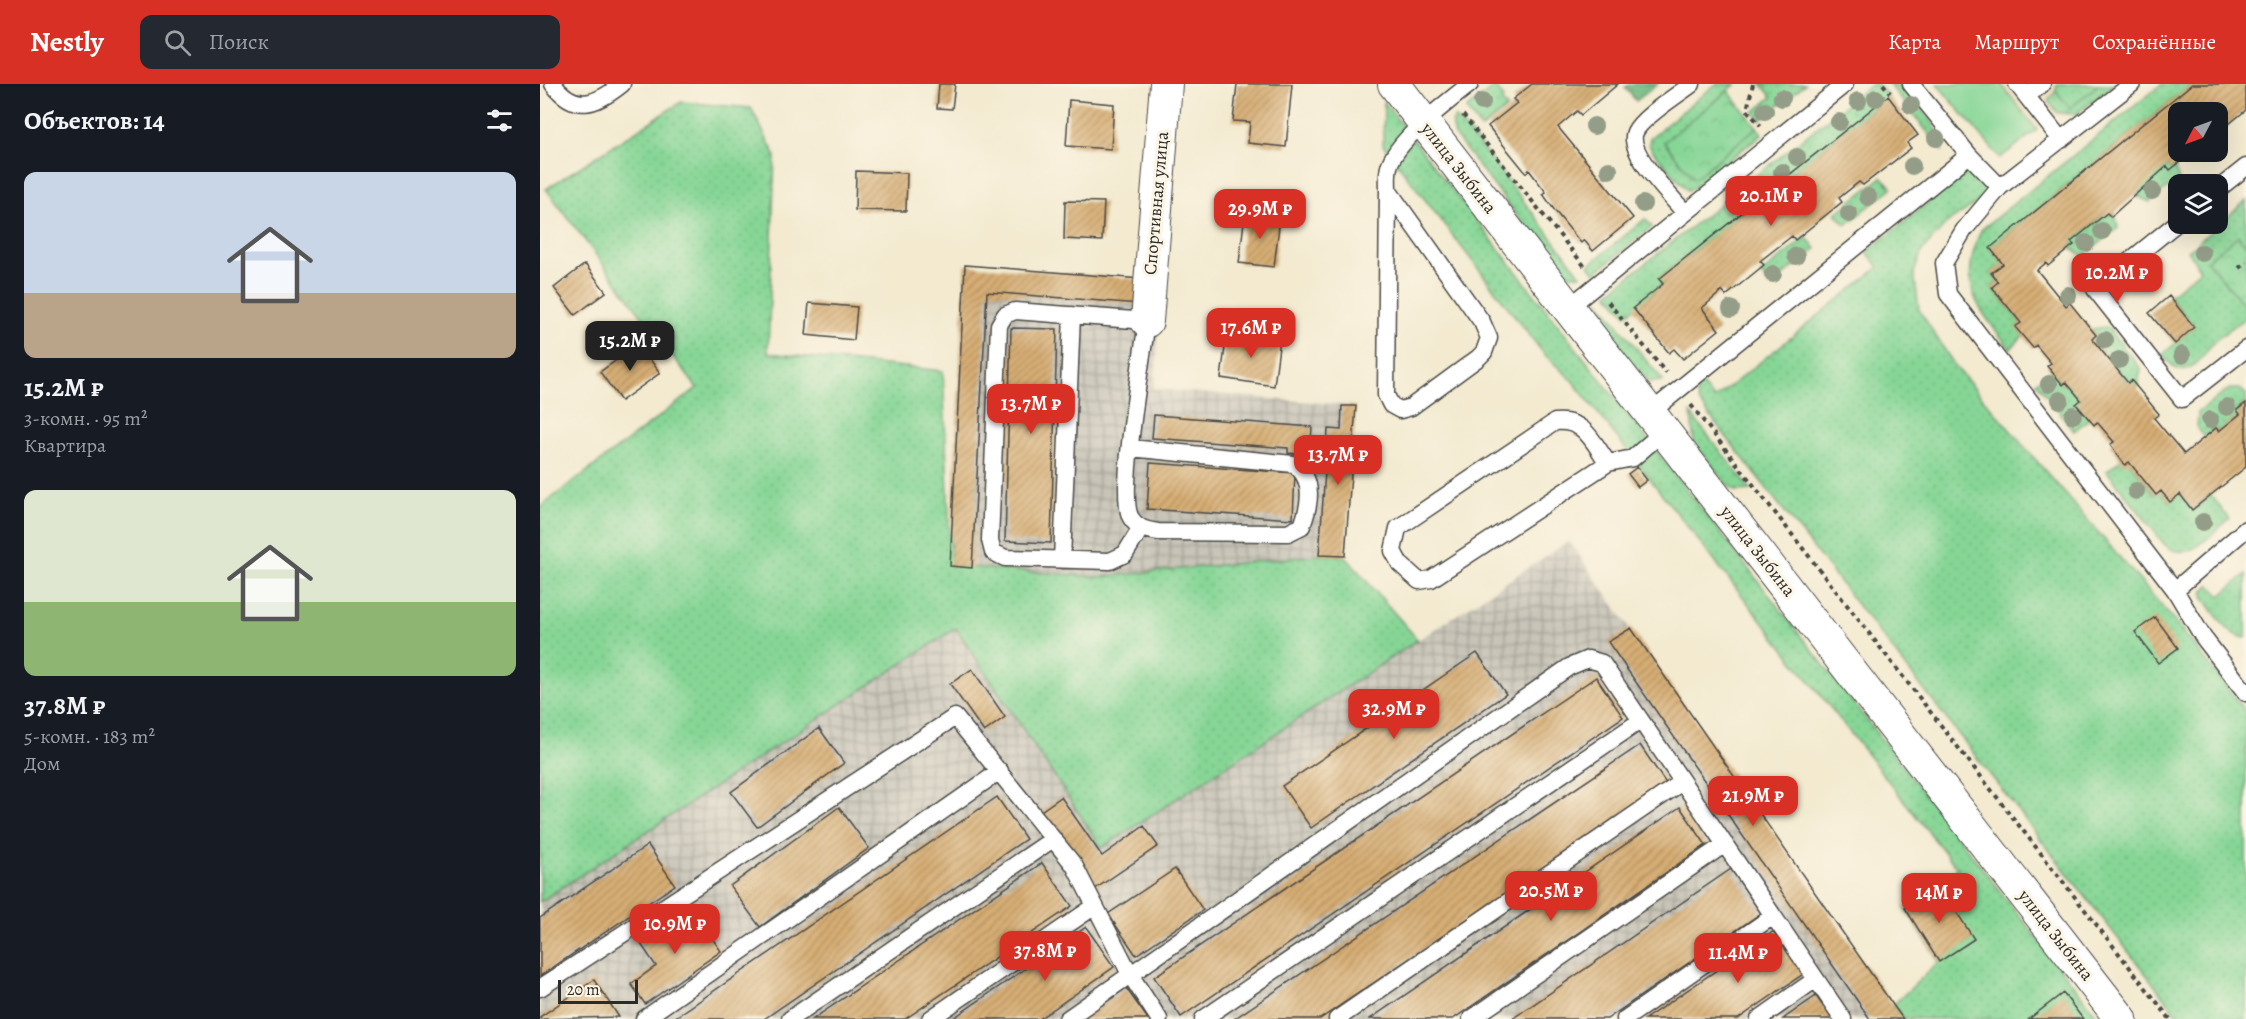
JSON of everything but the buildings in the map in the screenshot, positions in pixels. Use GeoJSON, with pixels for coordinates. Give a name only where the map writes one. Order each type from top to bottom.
{"type":"FeatureCollection","features":[{"type":"Feature","properties":{"kind":"street","name":"Спортивная улица"},"geometry":{"type":"LineString","coordinates":[[1147,321],[1166,84]]}},
{"type":"Feature","properties":{"kind":"street","name":"улица Зыбина"},"geometry":{"type":"LineString","coordinates":[[1394,84],[2121,1019]]}},
{"type":"Feature","properties":{"kind":"lane"},"geometry":{"type":"LineString","coordinates":[[553,84],[564,98],[583,104],[611,93],[622,84]]}},
{"type":"Feature","properties":{"kind":"lane"},"geometry":{"type":"LineString","coordinates":[[1388,190],[1482,321],[1489,338],[1484,352],[1478,358],[1411,407],[1400,410],[1391,405],[1386,395],[1388,190],[1389,168],[1393,158],[1424,122],[1470,84]]}},
{"type":"Feature","properties":{"kind":"lane"},"geometry":{"type":"LineString","coordinates":[[1684,213],[1638,155],[1633,142],[1636,131],[1643,122],[1692,84]]}},
{"type":"Feature","properties":{"kind":"lane"},"geometry":{"type":"LineString","coordinates":[[1568,308],[1845,84]]}},
{"type":"Feature","properties":{"kind":"lane"},"geometry":{"type":"LineString","coordinates":[[1911,84],[1969,155],[2000,187]]}},
{"type":"Feature","properties":{"kind":"lane"},"geometry":{"type":"LineString","coordinates":[[2042,84],[2022,90],[2061,140]]}},
{"type":"Feature","properties":{"kind":"lane"},"geometry":{"type":"LineString","coordinates":[[2132,84],[2000,187],[1964,230],[1944,263],[1948,294],[2175,590],[2203,637],[2246,693]]}},
{"type":"Feature","properties":{"kind":"lane"},"geometry":{"type":"LineString","coordinates":[[1608,463],[1584,429],[1571,420],[1555,422],[1398,528],[1392,551],[1400,564],[1419,581],[1431,579],[1608,463],[1633,458],[1679,390],[1969,155]]}},
{"type":"Feature","properties":{"kind":"lane"},"geometry":{"type":"LineString","coordinates":[[2228,181],[2246,167]]}},
{"type":"Feature","properties":{"kind":"lane"},"geometry":{"type":"LineString","coordinates":[[2168,230],[2095,289],[2182,399],[2246,349]]}},
{"type":"Feature","properties":{"kind":"lane"},"geometry":{"type":"LineString","coordinates":[[1130,448],[1293,464],[1303,470],[1308,482],[1307,511],[1302,526],[1288,533],[1158,532],[1141,528],[1130,516],[1127,499],[1130,448],[1147,321],[1015,311],[1005,315],[999,325],[990,540],[993,552],[1005,558],[1110,561],[1125,554],[1141,528]]}},
{"type":"Feature","properties":{"kind":"lane"},"geometry":{"type":"LineString","coordinates":[[1062,560],[1072,315]]}},
{"type":"Feature","properties":{"kind":"lane"},"geometry":{"type":"LineString","coordinates":[[2175,590],[2246,529]]}},
{"type":"Feature","properties":{"kind":"lane"},"geometry":{"type":"LineString","coordinates":[[1067,1019],[1569,667],[1588,659],[1602,663],[1843,1019]]}},
{"type":"Feature","properties":{"kind":"lane"},"geometry":{"type":"LineString","coordinates":[[540,988],[955,717],[1074,865],[1131,976],[1159,1019]]}},
{"type":"Feature","properties":{"kind":"lane"},"geometry":{"type":"LineString","coordinates":[[1203,1019],[1640,721]]}},
{"type":"Feature","properties":{"kind":"lane"},"geometry":{"type":"LineString","coordinates":[[644,1019],[1000,771]]}},
{"type":"Feature","properties":{"kind":"lane"},"geometry":{"type":"LineString","coordinates":[[1337,1019],[1682,782]]}},
{"type":"Feature","properties":{"kind":"lane"},"geometry":{"type":"LineString","coordinates":[[790,1019],[1053,839]]}},
{"type":"Feature","properties":{"kind":"lane"},"geometry":{"type":"LineString","coordinates":[[1471,1019],[1725,844]]}},
{"type":"Feature","properties":{"kind":"lane"},"geometry":{"type":"LineString","coordinates":[[930,1019],[1095,906]]}},
{"type":"Feature","properties":{"kind":"lane"},"geometry":{"type":"LineString","coordinates":[[1625,1019],[1773,916]]}},
{"type":"Feature","properties":{"kind":"lane"},"geometry":{"type":"LineString","coordinates":[[1759,1019],[1816,979]]}},
{"type":"Feature","properties":{"kind":"path"},"geometry":{"type":"LineString","coordinates":[[1753,84],[1747,110],[1773,141]]}},
{"type":"Feature","properties":{"kind":"path"},"geometry":{"type":"LineString","coordinates":[[1450,100],[1583,264],[1596,285],[2170,1019]]}},
{"type":"Feature","properties":{"kind":"path"},"geometry":{"type":"LineString","coordinates":[[2239,268],[2246,262]]}},
{"type":"Feature","properties":{"kind":"shaded area"},"geometry":{"type":"Polygon","coordinates":[[[2001,84],[2115,84],[2076,114],[2060,112],[2037,130],[2001,84]]]}},
{"type":"Feature","properties":{"kind":"shaded area"},"geometry":{"type":"Polygon","coordinates":[[[965,265],[1162,285],[1154,389],[1356,406],[1345,556],[1100,577],[950,566],[965,265]]]}},
{"type":"Feature","properties":{"kind":"shaded area"},"geometry":{"type":"Polygon","coordinates":[[[1569,541],[1903,1019],[540,1019],[540,902],[956,628],[1102,848],[1569,541]]]}},
{"type":"Feature","properties":{"kind":"green space"},"geometry":{"type":"Polygon","coordinates":[[[1630,84],[1658,84],[1636,101],[1625,87],[1630,84]]]}},
{"type":"Feature","properties":{"kind":"green space"},"geometry":{"type":"Polygon","coordinates":[[[1716,84],[1736,84],[1664,142],[1694,178],[1757,127],[1762,134],[1692,189],[1687,190],[1652,150],[1649,144],[1650,138],[1716,84]]]}},
{"type":"Feature","properties":{"kind":"green space"},"geometry":{"type":"Polygon","coordinates":[[[1761,84],[1805,84],[1760,120],[1754,112],[1772,97],[1761,84]]]}},
{"type":"Feature","properties":{"kind":"green space"},"geometry":{"type":"Polygon","coordinates":[[[1872,84],[1878,84],[1888,96],[1659,279],[1663,284],[1626,315],[1608,293],[1872,84]]]}},
{"type":"Feature","properties":{"kind":"green space"},"geometry":{"type":"Polygon","coordinates":[[[1889,84],[1898,84],[1926,114],[1941,141],[1942,150],[1889,84]]]}},
{"type":"Feature","properties":{"kind":"green space"},"geometry":{"type":"Polygon","coordinates":[[[1937,84],[2001,84],[2037,130],[2000,158],[1937,84]]]}},
{"type":"Feature","properties":{"kind":"green space"},"geometry":{"type":"Polygon","coordinates":[[[2057,84],[2099,84],[2070,108],[2056,91],[2057,84]]]}},
{"type":"Feature","properties":{"kind":"green space"},"geometry":{"type":"Polygon","coordinates":[[[2099,84],[2115,84],[2076,114],[2058,113],[2048,101],[2056,91],[2070,108],[2099,84]]]}},
{"type":"Feature","properties":{"kind":"green space"},"geometry":{"type":"Polygon","coordinates":[[[2162,84],[2192,84],[1990,248],[2003,264],[1991,273],[1998,282],[1992,287],[2021,323],[2016,327],[2023,336],[2010,349],[1988,320],[1974,294],[1971,266],[1981,230],[2162,84]]]}},
{"type":"Feature","properties":{"kind":"green space"},"geometry":{"type":"Polygon","coordinates":[[[1495,86],[1504,98],[1501,100],[1507,108],[1481,129],[1466,109],[1495,86]]]}},
{"type":"Feature","properties":{"kind":"green space"},"geometry":{"type":"Polygon","coordinates":[[[1728,91],[1757,127],[1694,179],[1664,142],[1728,91]]]}},
{"type":"Feature","properties":{"kind":"green space"},"geometry":{"type":"Polygon","coordinates":[[[681,102],[751,108],[775,155],[768,353],[943,371],[951,566],[1100,577],[1319,555],[1345,556],[1418,640],[1102,848],[956,628],[540,902],[540,507],[697,388],[546,189],[681,102]]]}},
{"type":"Feature","properties":{"kind":"green space"},"geometry":{"type":"Polygon","coordinates":[[[1384,102],[2100,1019],[1903,1019],[1893,1005],[1939,962],[1905,908],[1940,886],[1957,868],[1571,379],[1544,354],[1383,145],[1384,102]]]}},
{"type":"Feature","properties":{"kind":"green space"},"geometry":{"type":"Polygon","coordinates":[[[1455,117],[1476,140],[1581,275],[1568,275],[1559,269],[1455,136],[1452,123],[1455,117]]]}},
{"type":"Feature","properties":{"kind":"green space"},"geometry":{"type":"Polygon","coordinates":[[[2167,166],[2170,170],[2174,167],[2177,174],[2168,174],[2168,188],[2150,202],[2136,196],[2141,192],[2139,188],[2167,166]]]}},
{"type":"Feature","properties":{"kind":"green space"},"geometry":{"type":"Polygon","coordinates":[[[1969,170],[1987,191],[1984,198],[1947,223],[1922,251],[1914,273],[1919,310],[1955,366],[2178,625],[2246,712],[2246,1019],[2181,1019],[1699,402],[1696,391],[1701,384],[1714,399],[1879,267],[1867,252],[1969,170]]]}},
{"type":"Feature","properties":{"kind":"green space"},"geometry":{"type":"Polygon","coordinates":[[[1882,177],[1892,188],[1846,225],[1836,213],[1882,177]]]}},
{"type":"Feature","properties":{"kind":"green space"},"geometry":{"type":"Polygon","coordinates":[[[2246,201],[2246,246],[2238,236],[2246,317],[2216,340],[2196,364],[2177,370],[2162,355],[2194,327],[2169,296],[2200,270],[2188,251],[2208,234],[2228,234],[2228,217],[2246,201]]]}},
{"type":"Feature","properties":{"kind":"green space"},"geometry":{"type":"Polygon","coordinates":[[[2107,213],[2111,216],[2115,213],[2118,228],[2083,256],[2070,248],[2074,245],[2071,242],[2107,213]]]}},
{"type":"Feature","properties":{"kind":"green space"},"geometry":{"type":"Polygon","coordinates":[[[1645,219],[1652,227],[1595,273],[1589,265],[1645,219]]]}},
{"type":"Feature","properties":{"kind":"green space"},"geometry":{"type":"Polygon","coordinates":[[[2238,236],[2246,246],[2246,301],[2243,304],[2207,260],[2238,236]]]}},
{"type":"Feature","properties":{"kind":"green space"},"geometry":{"type":"Polygon","coordinates":[[[1806,237],[1816,249],[1770,286],[1761,274],[1806,237]]]}},
{"type":"Feature","properties":{"kind":"green space"},"geometry":{"type":"Polygon","coordinates":[[[1599,301],[1663,381],[1650,382],[1625,356],[1602,321],[1599,301]]]}},
{"type":"Feature","properties":{"kind":"green space"},"geometry":{"type":"Polygon","coordinates":[[[2107,327],[2141,369],[2137,388],[2131,381],[2128,383],[2092,339],[2096,335],[2091,329],[2107,327]]]}},
{"type":"Feature","properties":{"kind":"green space"},"geometry":{"type":"Polygon","coordinates":[[[2051,371],[2062,385],[2066,382],[2081,400],[2077,404],[2089,419],[2074,431],[2036,382],[2051,371]]]}},
{"type":"Feature","properties":{"kind":"green space"},"geometry":{"type":"Polygon","coordinates":[[[2229,389],[2240,389],[2246,394],[2246,403],[2237,410],[2240,414],[2219,431],[2215,428],[2204,437],[2197,428],[2198,413],[2229,389]]]}},
{"type":"Feature","properties":{"kind":"green space"},"geometry":{"type":"Polygon","coordinates":[[[1691,414],[1751,490],[1736,491],[1727,485],[1694,443],[1691,414]]]}},
{"type":"Feature","properties":{"kind":"green space"},"geometry":{"type":"Polygon","coordinates":[[[2121,459],[2129,462],[2155,495],[2161,491],[2170,502],[2180,494],[2193,510],[2211,495],[2229,519],[2207,540],[2191,550],[2182,552],[2165,545],[2107,471],[2121,459]]]}},
{"type":"Feature","properties":{"kind":"green space"},"geometry":{"type":"Polygon","coordinates":[[[2246,574],[2246,638],[2227,628],[2203,597],[2204,590],[2210,585],[2221,596],[2246,574]]]}}]}
